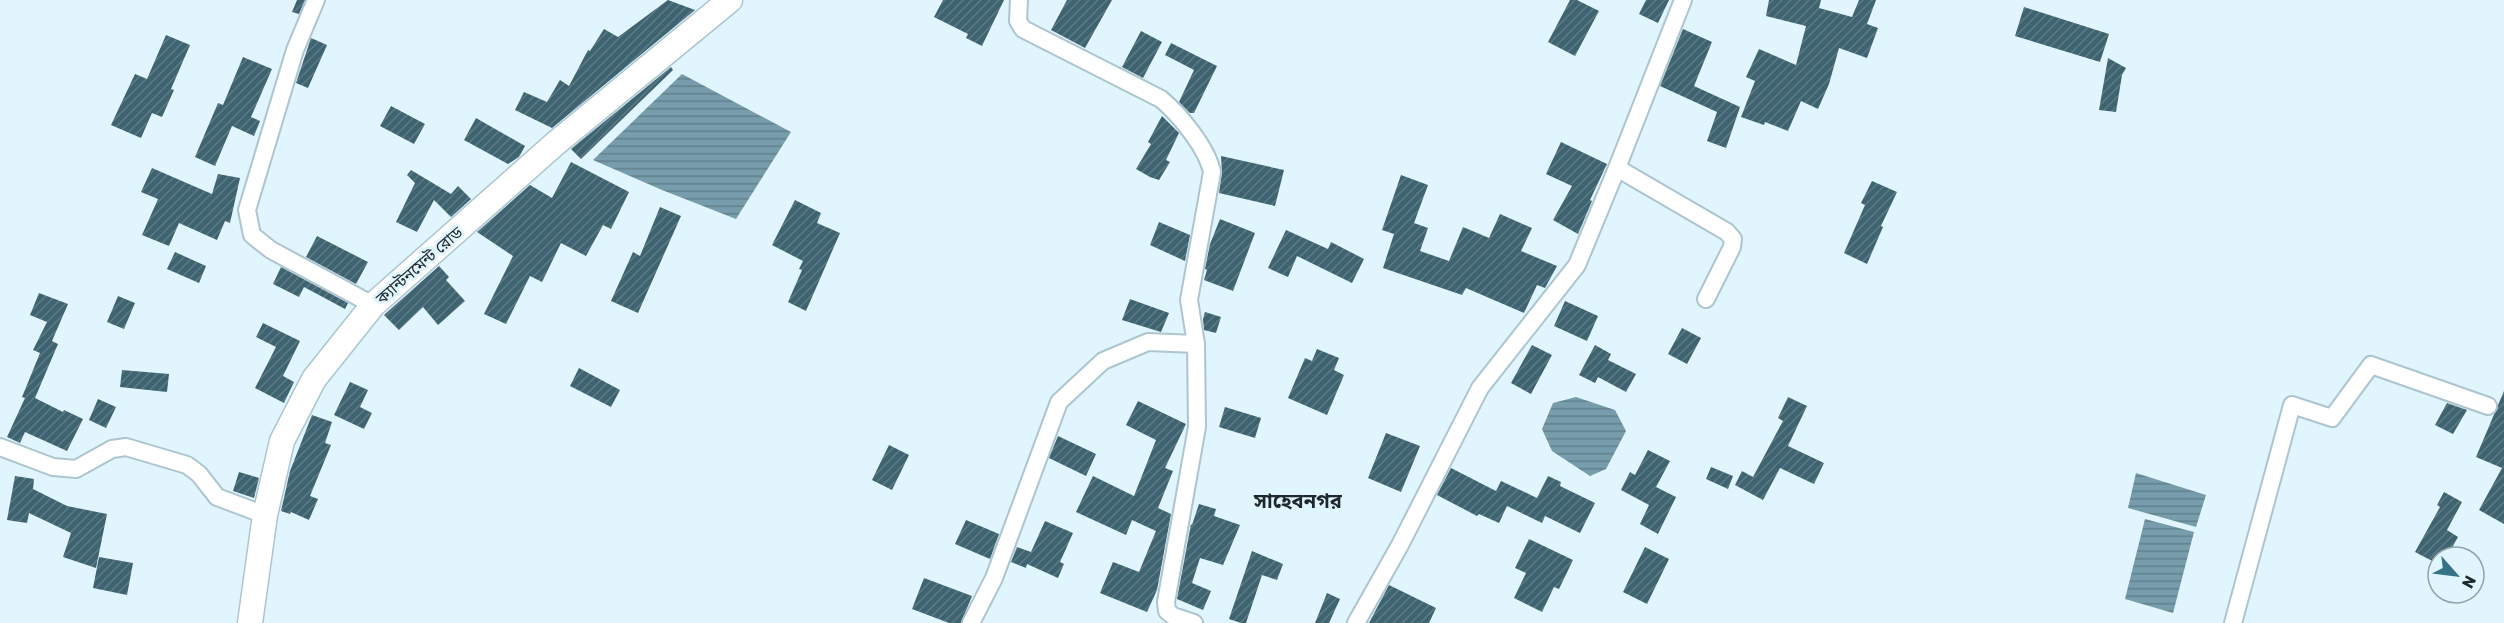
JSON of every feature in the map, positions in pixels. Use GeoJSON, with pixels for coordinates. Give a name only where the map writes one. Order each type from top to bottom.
{"type":"FeatureCollection","features":[{"type":"Feature","properties":{"kind":"main road","name":"ক্যান্টনমেন্ট রোড"},"geometry":{"type":"LineString","coordinates":[[250,623],[265,515],[282,441],[314,379],[373,305],[556,143],[730,0]]}},
{"type":"Feature","properties":{"kind":"street"},"geometry":{"type":"LineString","coordinates":[[316,0],[295,50],[247,210],[252,235],[270,250],[373,305]]}},
{"type":"Feature","properties":{"kind":"street"},"geometry":{"type":"LineString","coordinates":[[1019,0],[1018,21],[1023,29],[1161,99],[1174,110],[1210,160],[1212,172],[1189,300],[1196,344],[1197,427],[1166,602],[1167,611],[1173,616],[1194,623]]}},
{"type":"Feature","properties":{"kind":"street"},"geometry":{"type":"LineString","coordinates":[[1356,623],[1400,545],[1480,388],[1577,265],[1683,0]]}},
{"type":"Feature","properties":{"kind":"street"},"geometry":{"type":"LineString","coordinates":[[1617,168],[1727,232],[1732,239],[1732,247],[1706,299]]}},
{"type":"Feature","properties":{"kind":"street"},"geometry":{"type":"LineString","coordinates":[[971,623],[994,578],[1059,402],[1103,361],[1148,342],[1196,344]]}},
{"type":"Feature","properties":{"kind":"street"},"geometry":{"type":"LineString","coordinates":[[2233,623],[2292,405],[2332,418],[2371,365],[2488,405]]}},
{"type":"Feature","properties":{"kind":"street"},"geometry":{"type":"LineString","coordinates":[[0,447],[52,467],[76,469],[112,449],[126,447],[187,465],[199,474],[217,497],[265,515]]}},
{"type":"Feature","properties":{"kind":"water"},"geometry":{"type":"Polygon","coordinates":[[[682,74],[791,132],[736,219],[593,160],[682,74]]]}},
{"type":"Feature","properties":{"kind":"water"},"geometry":{"type":"Polygon","coordinates":[[[1576,397],[1615,410],[1626,431],[1606,469],[1590,476],[1552,451],[1542,429],[1553,403],[1576,397]]]}},
{"type":"Feature","properties":{"kind":"water"},"geometry":{"type":"Polygon","coordinates":[[[2136,473],[2206,495],[2196,527],[2128,508],[2136,473]]]}},
{"type":"Feature","properties":{"kind":"water"},"geometry":{"type":"Polygon","coordinates":[[[2145,519],[2194,532],[2173,613],[2125,599],[2145,519]]]}},
{"type":"Feature","properties":{"kind":"building"},"geometry":{"type":"Polygon","coordinates":[[[297,0],[305,0],[299,14],[292,12],[297,0]]]}},
{"type":"Feature","properties":{"kind":"building"},"geometry":{"type":"Polygon","coordinates":[[[668,0],[695,10],[552,128],[515,110],[524,92],[547,102],[560,80],[569,86],[588,50],[590,51],[604,29],[618,37],[668,0]]]}},
{"type":"Feature","properties":{"kind":"building"},"geometry":{"type":"Polygon","coordinates":[[[943,0],[1004,0],[982,46],[966,38],[968,34],[934,17],[943,0]]]}},
{"type":"Feature","properties":{"kind":"building"},"geometry":{"type":"Polygon","coordinates":[[[1067,0],[1112,0],[1085,48],[1051,30],[1067,0]]]}},
{"type":"Feature","properties":{"kind":"building"},"geometry":{"type":"Polygon","coordinates":[[[1570,0],[1577,0],[1599,11],[1575,56],[1548,42],[1570,0]]]}},
{"type":"Feature","properties":{"kind":"building"},"geometry":{"type":"Polygon","coordinates":[[[1646,0],[1669,0],[1658,23],[1639,14],[1646,0]]]}},
{"type":"Feature","properties":{"kind":"building"},"geometry":{"type":"Polygon","coordinates":[[[1769,0],[1821,0],[1819,8],[1852,17],[1859,0],[1876,0],[1867,24],[1878,28],[1867,58],[1839,48],[1829,84],[1818,109],[1801,101],[1788,131],[1765,122],[1764,125],[1741,117],[1755,81],[1746,77],[1759,49],[1796,65],[1806,26],[1766,16],[1769,0]]]}},
{"type":"Feature","properties":{"kind":"building"},"geometry":{"type":"Polygon","coordinates":[[[2024,7],[2109,34],[2100,62],[2015,36],[2024,7]]]}},
{"type":"Feature","properties":{"kind":"building"},"geometry":{"type":"Polygon","coordinates":[[[1683,29],[1712,42],[1694,86],[1740,107],[1726,148],[1707,141],[1717,112],[1660,86],[1683,29]]]}},
{"type":"Feature","properties":{"kind":"building"},"geometry":{"type":"Polygon","coordinates":[[[1141,31],[1162,42],[1143,78],[1122,67],[1141,31]]]}},
{"type":"Feature","properties":{"kind":"building"},"geometry":{"type":"Polygon","coordinates":[[[166,35],[190,45],[162,117],[152,113],[141,138],[111,125],[135,74],[147,79],[166,35]]]}},
{"type":"Feature","properties":{"kind":"building"},"geometry":{"type":"Polygon","coordinates":[[[311,38],[327,45],[308,88],[296,83],[311,38]]]}},
{"type":"Feature","properties":{"kind":"building"},"geometry":{"type":"Polygon","coordinates":[[[1171,43],[1217,66],[1194,113],[1190,113],[1179,102],[1194,70],[1165,55],[1171,43]]]}},
{"type":"Feature","properties":{"kind":"building"},"geometry":{"type":"Polygon","coordinates":[[[243,57],[272,69],[251,117],[260,121],[254,136],[232,126],[215,166],[195,157],[218,103],[223,105],[243,57]]]}},
{"type":"Feature","properties":{"kind":"building"},"geometry":{"type":"Polygon","coordinates":[[[2108,58],[2126,68],[2122,75],[2116,112],[2099,110],[2108,58]]]}},
{"type":"Feature","properties":{"kind":"building"},"geometry":{"type":"Polygon","coordinates":[[[671,67],[673,70],[581,159],[571,149],[671,67]]]}},
{"type":"Feature","properties":{"kind":"building"},"geometry":{"type":"Polygon","coordinates":[[[391,106],[425,124],[414,144],[380,126],[391,106]]]}},
{"type":"Feature","properties":{"kind":"building"},"geometry":{"type":"Polygon","coordinates":[[[1162,116],[1179,133],[1166,160],[1170,162],[1159,180],[1136,169],[1151,144],[1148,142],[1162,116]]]}},
{"type":"Feature","properties":{"kind":"building"},"geometry":{"type":"Polygon","coordinates":[[[476,118],[525,146],[519,157],[508,164],[464,140],[476,118]]]}},
{"type":"Feature","properties":{"kind":"building"},"geometry":{"type":"Polygon","coordinates":[[[1561,142],[1607,164],[1590,200],[1592,201],[1578,234],[1553,220],[1572,186],[1546,174],[1561,142]]]}},
{"type":"Feature","properties":{"kind":"building"},"geometry":{"type":"Polygon","coordinates":[[[1221,156],[1284,170],[1275,206],[1219,193],[1222,173],[1221,156]]]}},
{"type":"Feature","properties":{"kind":"building"},"geometry":{"type":"Polygon","coordinates":[[[571,162],[629,192],[611,229],[603,225],[586,256],[561,243],[542,282],[530,276],[506,324],[484,314],[513,256],[477,232],[530,185],[552,198],[571,162]]]}},
{"type":"Feature","properties":{"kind":"building"},"geometry":{"type":"Polygon","coordinates":[[[152,168],[212,194],[218,174],[240,178],[230,223],[225,221],[217,240],[179,223],[169,246],[142,235],[158,199],[141,192],[152,168]]]}},
{"type":"Feature","properties":{"kind":"building"},"geometry":{"type":"Polygon","coordinates":[[[411,170],[451,194],[458,186],[471,199],[451,217],[434,200],[417,232],[396,222],[415,183],[407,175],[411,170]]]}},
{"type":"Feature","properties":{"kind":"building"},"geometry":{"type":"Polygon","coordinates":[[[1401,175],[1428,185],[1414,223],[1428,228],[1420,251],[1449,261],[1463,227],[1489,238],[1500,214],[1532,228],[1521,251],[1557,266],[1545,288],[1537,285],[1524,313],[1466,288],[1462,295],[1383,268],[1394,234],[1382,230],[1401,175]]]}},
{"type":"Feature","properties":{"kind":"building"},"geometry":{"type":"Polygon","coordinates":[[[1872,181],[1897,192],[1867,264],[1844,253],[1865,205],[1861,203],[1872,181]]]}},
{"type":"Feature","properties":{"kind":"building"},"geometry":{"type":"Polygon","coordinates":[[[795,200],[821,213],[817,223],[840,233],[806,311],[788,302],[802,270],[799,269],[803,261],[772,245],[795,200]]]}},
{"type":"Feature","properties":{"kind":"building"},"geometry":{"type":"Polygon","coordinates":[[[660,207],[681,216],[638,313],[611,301],[633,252],[640,256],[660,207]]]}},
{"type":"Feature","properties":{"kind":"building"},"geometry":{"type":"Polygon","coordinates":[[[1220,219],[1255,233],[1233,291],[1204,280],[1210,244],[1220,219]]]}},
{"type":"Feature","properties":{"kind":"building"},"geometry":{"type":"Polygon","coordinates":[[[1159,222],[1190,235],[1185,261],[1150,245],[1159,222]]]}},
{"type":"Feature","properties":{"kind":"building"},"geometry":{"type":"Polygon","coordinates":[[[1286,230],[1328,249],[1331,242],[1364,259],[1352,283],[1297,256],[1288,277],[1268,268],[1286,230]]]}},
{"type":"Feature","properties":{"kind":"building"},"geometry":{"type":"Polygon","coordinates":[[[317,236],[368,262],[356,284],[306,257],[317,236]]]}},
{"type":"Feature","properties":{"kind":"building"},"geometry":{"type":"Polygon","coordinates":[[[175,252],[206,266],[199,283],[167,269],[175,252]]]}},
{"type":"Feature","properties":{"kind":"building"},"geometry":{"type":"Polygon","coordinates":[[[439,266],[449,277],[446,280],[465,301],[438,325],[423,307],[399,330],[384,315],[439,266]]]}},
{"type":"Feature","properties":{"kind":"building"},"geometry":{"type":"Polygon","coordinates":[[[281,267],[348,303],[345,309],[304,287],[299,297],[273,284],[281,267]]]}},
{"type":"Feature","properties":{"kind":"building"},"geometry":{"type":"Polygon","coordinates":[[[39,293],[68,304],[52,341],[58,344],[35,398],[83,419],[67,451],[25,432],[20,443],[7,437],[25,398],[22,397],[40,353],[33,350],[47,322],[30,315],[39,293]]]}},
{"type":"Feature","properties":{"kind":"building"},"geometry":{"type":"Polygon","coordinates":[[[118,296],[135,303],[124,329],[107,322],[118,296]]]}},
{"type":"Feature","properties":{"kind":"building"},"geometry":{"type":"Polygon","coordinates":[[[1130,299],[1169,313],[1161,332],[1122,320],[1130,299]]]}},
{"type":"Feature","properties":{"kind":"building"},"geometry":{"type":"Polygon","coordinates":[[[1565,301],[1598,316],[1587,341],[1554,326],[1565,301]]]}},
{"type":"Feature","properties":{"kind":"building"},"geometry":{"type":"Polygon","coordinates":[[[1205,312],[1221,317],[1216,333],[1204,330],[1205,312]]]}},
{"type":"Feature","properties":{"kind":"building"},"geometry":{"type":"Polygon","coordinates":[[[263,323],[300,341],[283,376],[294,382],[284,403],[255,388],[276,347],[256,337],[263,323]]]}},
{"type":"Feature","properties":{"kind":"building"},"geometry":{"type":"Polygon","coordinates":[[[1682,328],[1701,338],[1687,364],[1668,354],[1682,328]]]}},
{"type":"Feature","properties":{"kind":"building"},"geometry":{"type":"Polygon","coordinates":[[[1532,345],[1552,355],[1531,394],[1511,383],[1532,345]]]}},
{"type":"Feature","properties":{"kind":"building"},"geometry":{"type":"Polygon","coordinates":[[[1595,345],[1611,354],[1608,360],[1636,374],[1626,392],[1598,377],[1595,383],[1579,375],[1595,345]]]}},
{"type":"Feature","properties":{"kind":"building"},"geometry":{"type":"Polygon","coordinates":[[[1317,349],[1339,358],[1334,370],[1344,375],[1327,415],[1288,398],[1305,358],[1312,361],[1317,349]]]}},
{"type":"Feature","properties":{"kind":"building"},"geometry":{"type":"Polygon","coordinates":[[[579,368],[620,390],[611,407],[570,386],[579,368]]]}},
{"type":"Feature","properties":{"kind":"building"},"geometry":{"type":"Polygon","coordinates":[[[122,370],[169,374],[167,392],[120,387],[122,370]]]}},
{"type":"Feature","properties":{"kind":"building"},"geometry":{"type":"Polygon","coordinates":[[[350,382],[368,390],[360,407],[372,413],[364,429],[334,415],[350,382]]]}},
{"type":"Feature","properties":{"kind":"building"},"geometry":{"type":"Polygon","coordinates":[[[2504,391],[2504,524],[2479,510],[2502,468],[2476,457],[2504,391]]]}},
{"type":"Feature","properties":{"kind":"building"},"geometry":{"type":"Polygon","coordinates":[[[1788,397],[1807,406],[1788,446],[1824,463],[1814,484],[1780,468],[1763,500],[1735,485],[1742,471],[1753,477],[1783,421],[1778,418],[1788,397]]]}},
{"type":"Feature","properties":{"kind":"building"},"geometry":{"type":"Polygon","coordinates":[[[98,399],[116,407],[106,428],[89,420],[98,399]]]}},
{"type":"Feature","properties":{"kind":"building"},"geometry":{"type":"Polygon","coordinates":[[[1138,401],[1186,424],[1165,468],[1173,471],[1158,508],[1171,514],[1157,590],[1147,612],[1100,593],[1113,562],[1139,572],[1156,531],[1132,520],[1126,535],[1076,512],[1093,476],[1134,496],[1156,440],[1126,425],[1138,401]]]}},
{"type":"Feature","properties":{"kind":"building"},"geometry":{"type":"Polygon","coordinates":[[[2447,403],[2467,410],[2453,434],[2435,425],[2447,403]]]}},
{"type":"Feature","properties":{"kind":"building"},"geometry":{"type":"Polygon","coordinates":[[[1225,407],[1261,418],[1255,438],[1219,427],[1225,407]]]}},
{"type":"Feature","properties":{"kind":"building"},"geometry":{"type":"Polygon","coordinates":[[[312,415],[332,422],[325,443],[331,445],[310,496],[318,499],[309,520],[291,512],[290,514],[281,511],[290,471],[312,415]]]}},
{"type":"Feature","properties":{"kind":"building"},"geometry":{"type":"Polygon","coordinates":[[[1386,433],[1420,446],[1401,492],[1368,478],[1386,433]]]}},
{"type":"Feature","properties":{"kind":"building"},"geometry":{"type":"Polygon","coordinates":[[[1058,436],[1096,454],[1086,476],[1049,458],[1058,436]]]}},
{"type":"Feature","properties":{"kind":"building"},"geometry":{"type":"Polygon","coordinates":[[[889,445],[909,455],[892,490],[872,480],[889,445]]]}},
{"type":"Feature","properties":{"kind":"building"},"geometry":{"type":"Polygon","coordinates":[[[1648,450],[1670,461],[1656,487],[1676,497],[1658,534],[1640,524],[1649,505],[1621,490],[1630,472],[1635,475],[1648,450]]]}},
{"type":"Feature","properties":{"kind":"building"},"geometry":{"type":"Polygon","coordinates":[[[1711,467],[1733,476],[1728,489],[1706,479],[1711,467]]]}},
{"type":"Feature","properties":{"kind":"building"},"geometry":{"type":"Polygon","coordinates":[[[1451,468],[1496,491],[1501,481],[1537,498],[1548,476],[1561,482],[1560,486],[1595,503],[1580,533],[1545,516],[1542,523],[1507,506],[1499,523],[1479,514],[1477,516],[1437,495],[1451,468]]]}},
{"type":"Feature","properties":{"kind":"building"},"geometry":{"type":"Polygon","coordinates":[[[239,472],[259,478],[254,498],[233,491],[239,472]]]}},
{"type":"Feature","properties":{"kind":"building"},"geometry":{"type":"Polygon","coordinates":[[[15,476],[34,479],[33,489],[67,506],[107,514],[96,568],[63,557],[71,533],[29,513],[27,523],[7,520],[15,476]]]}},
{"type":"Feature","properties":{"kind":"building"},"geometry":{"type":"Polygon","coordinates":[[[2444,492],[2462,502],[2447,530],[2458,537],[2454,545],[2426,545],[2426,558],[2415,552],[2440,507],[2437,505],[2444,492]]]}},
{"type":"Feature","properties":{"kind":"building"},"geometry":{"type":"Polygon","coordinates":[[[1199,504],[1216,509],[1214,516],[1240,525],[1223,565],[1200,558],[1192,583],[1211,591],[1203,610],[1177,599],[1191,524],[1199,504]]]}},
{"type":"Feature","properties":{"kind":"building"},"geometry":{"type":"Polygon","coordinates":[[[966,520],[999,534],[990,559],[955,544],[966,520]]]}},
{"type":"Feature","properties":{"kind":"building"},"geometry":{"type":"Polygon","coordinates":[[[1045,521],[1073,533],[1060,562],[1064,564],[1058,578],[1027,564],[1026,568],[1011,562],[1017,547],[1031,552],[1045,521]]]}},
{"type":"Feature","properties":{"kind":"building"},"geometry":{"type":"Polygon","coordinates":[[[1529,539],[1573,560],[1559,589],[1554,587],[1542,612],[1514,598],[1526,573],[1515,568],[1529,539]]]}},
{"type":"Feature","properties":{"kind":"building"},"geometry":{"type":"Polygon","coordinates":[[[1645,547],[1669,559],[1647,604],[1623,592],[1645,547]]]}},
{"type":"Feature","properties":{"kind":"building"},"geometry":{"type":"Polygon","coordinates":[[[1252,551],[1283,564],[1277,580],[1262,575],[1246,623],[1241,623],[1229,619],[1252,551]]]}},
{"type":"Feature","properties":{"kind":"building"},"geometry":{"type":"Polygon","coordinates":[[[99,557],[133,563],[127,595],[93,588],[99,557]]]}},
{"type":"Feature","properties":{"kind":"building"},"geometry":{"type":"Polygon","coordinates":[[[924,578],[972,596],[961,623],[949,623],[912,609],[924,578]]]}},
{"type":"Feature","properties":{"kind":"building"},"geometry":{"type":"Polygon","coordinates":[[[1389,585],[1436,608],[1429,623],[1369,623],[1389,585]]]}},
{"type":"Feature","properties":{"kind":"building"},"geometry":{"type":"Polygon","coordinates":[[[1327,593],[1340,599],[1329,623],[1315,623],[1327,593]]]}},
{"type":"Feature","properties":{"kind":"district","name":"সাহেবনগর"},"geometry":{"type":"Point","coordinates":[1298,501]}}]}
